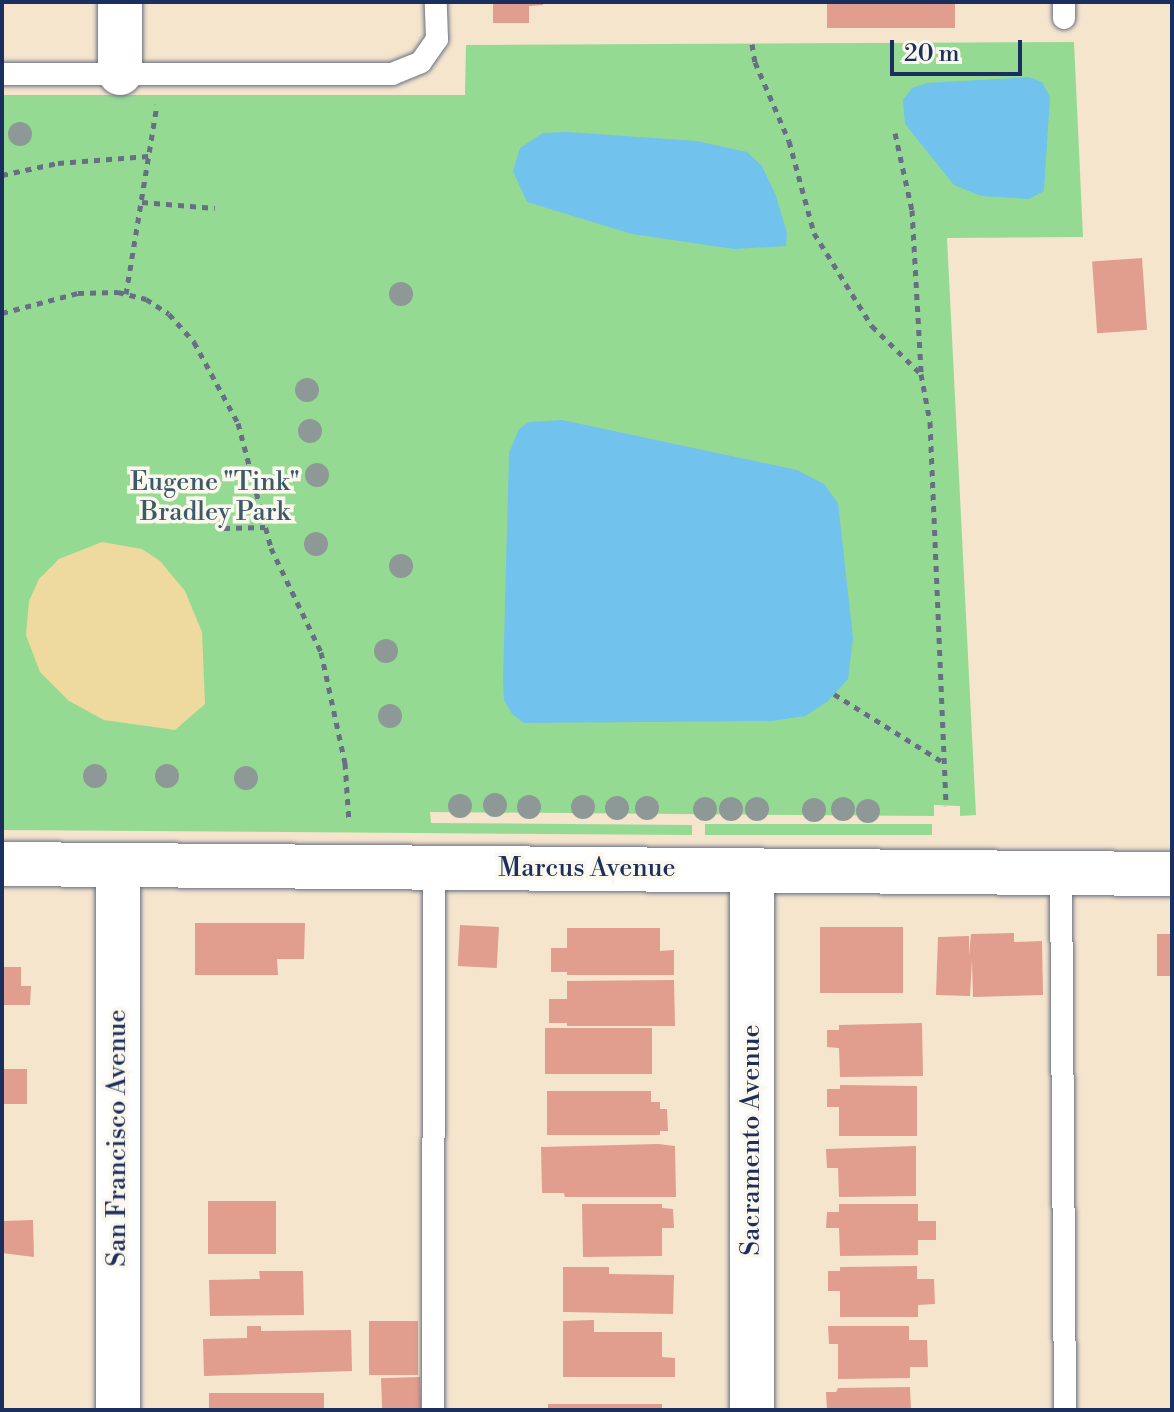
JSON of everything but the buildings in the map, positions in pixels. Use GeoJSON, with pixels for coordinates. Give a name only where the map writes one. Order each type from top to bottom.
{"type":"FeatureCollection","features":[{"type":"Feature","properties":{"kind":"street"},"geometry":{"type":"LineString","coordinates":[[120,2],[140,73]]}},
{"type":"Feature","properties":{"kind":"street","name":"Marcus Avenue"},"geometry":{"type":"LineString","coordinates":[[2,864],[1172,874]]}},
{"type":"Feature","properties":{"kind":"street","name":"San Francisco Avenue"},"geometry":{"type":"LineString","coordinates":[[118,866],[118,1410]]}},
{"type":"Feature","properties":{"kind":"street","name":"Sacramento Avenue"},"geometry":{"type":"LineString","coordinates":[[752,871],[752,1410]]}},
{"type":"Feature","properties":{"kind":"lane"},"geometry":{"type":"LineString","coordinates":[[2,74],[392,74],[421,62],[437,39],[436,2]]}},
{"type":"Feature","properties":{"kind":"lane"},"geometry":{"type":"LineString","coordinates":[[433,1410],[434,868]]}},
{"type":"Feature","properties":{"kind":"lane"},"geometry":{"type":"LineString","coordinates":[[1061,873],[1065,1410]]}},
{"type":"Feature","properties":{"kind":"path"},"geometry":{"type":"LineString","coordinates":[[752,44],[755,62],[789,141],[814,233],[872,326],[921,374]]}},
{"type":"Feature","properties":{"kind":"path"},"geometry":{"type":"LineString","coordinates":[[126,294],[149,156],[140,73]]}},
{"type":"Feature","properties":{"kind":"path"},"geometry":{"type":"LineString","coordinates":[[895,133],[912,210],[921,374],[930,422],[946,806]]}},
{"type":"Feature","properties":{"kind":"path"},"geometry":{"type":"LineString","coordinates":[[2,175],[58,163],[149,156]]}},
{"type":"Feature","properties":{"kind":"path"},"geometry":{"type":"LineString","coordinates":[[142,202],[215,208]]}},
{"type":"Feature","properties":{"kind":"path"},"geometry":{"type":"LineString","coordinates":[[2,313],[78,293],[126,294],[146,299],[169,314],[194,342],[238,423],[265,527],[282,574],[301,605],[321,652],[345,763],[352,867]]}},
{"type":"Feature","properties":{"kind":"path"},"geometry":{"type":"LineString","coordinates":[[224,528],[265,527]]}},
{"type":"Feature","properties":{"kind":"path"},"geometry":{"type":"LineString","coordinates":[[834,694],[944,762]]}},
{"type":"Feature","properties":{"kind":"green space","name":"Eugene \"Tink\" Bradley Park"},"geometry":{"type":"Polygon","coordinates":[[[1074,42],[1083,237],[947,238],[976,815],[960,816],[960,806],[934,805],[934,816],[430,812],[431,823],[692,825],[692,835],[2,830],[2,95],[465,95],[466,45],[1074,42]]]}},
{"type":"Feature","properties":{"kind":"green space"},"geometry":{"type":"Polygon","coordinates":[[[705,824],[932,824],[932,835],[705,835],[705,824]]]}},
{"type":"Feature","properties":{"kind":"sand"},"geometry":{"type":"Polygon","coordinates":[[[102,542],[142,549],[160,561],[185,591],[202,632],[205,704],[175,730],[104,720],[69,701],[40,672],[26,635],[29,601],[39,579],[59,559],[102,542]]]}},
{"type":"Feature","properties":{"kind":"water"},"geometry":{"type":"Polygon","coordinates":[[[1029,77],[1042,82],[1050,97],[1044,191],[1029,199],[981,196],[954,185],[905,124],[903,100],[912,88],[927,83],[1029,77]]]}},
{"type":"Feature","properties":{"kind":"water"},"geometry":{"type":"Polygon","coordinates":[[[543,133],[697,141],[747,152],[762,166],[776,196],[787,233],[786,246],[734,249],[632,234],[527,202],[513,171],[520,148],[543,133]]]}},
{"type":"Feature","properties":{"kind":"water"},"geometry":{"type":"Polygon","coordinates":[[[562,420],[797,470],[824,484],[838,503],[853,638],[848,679],[827,702],[805,716],[772,721],[524,723],[512,714],[504,700],[503,681],[509,453],[519,429],[529,422],[562,420]]]}}]}
